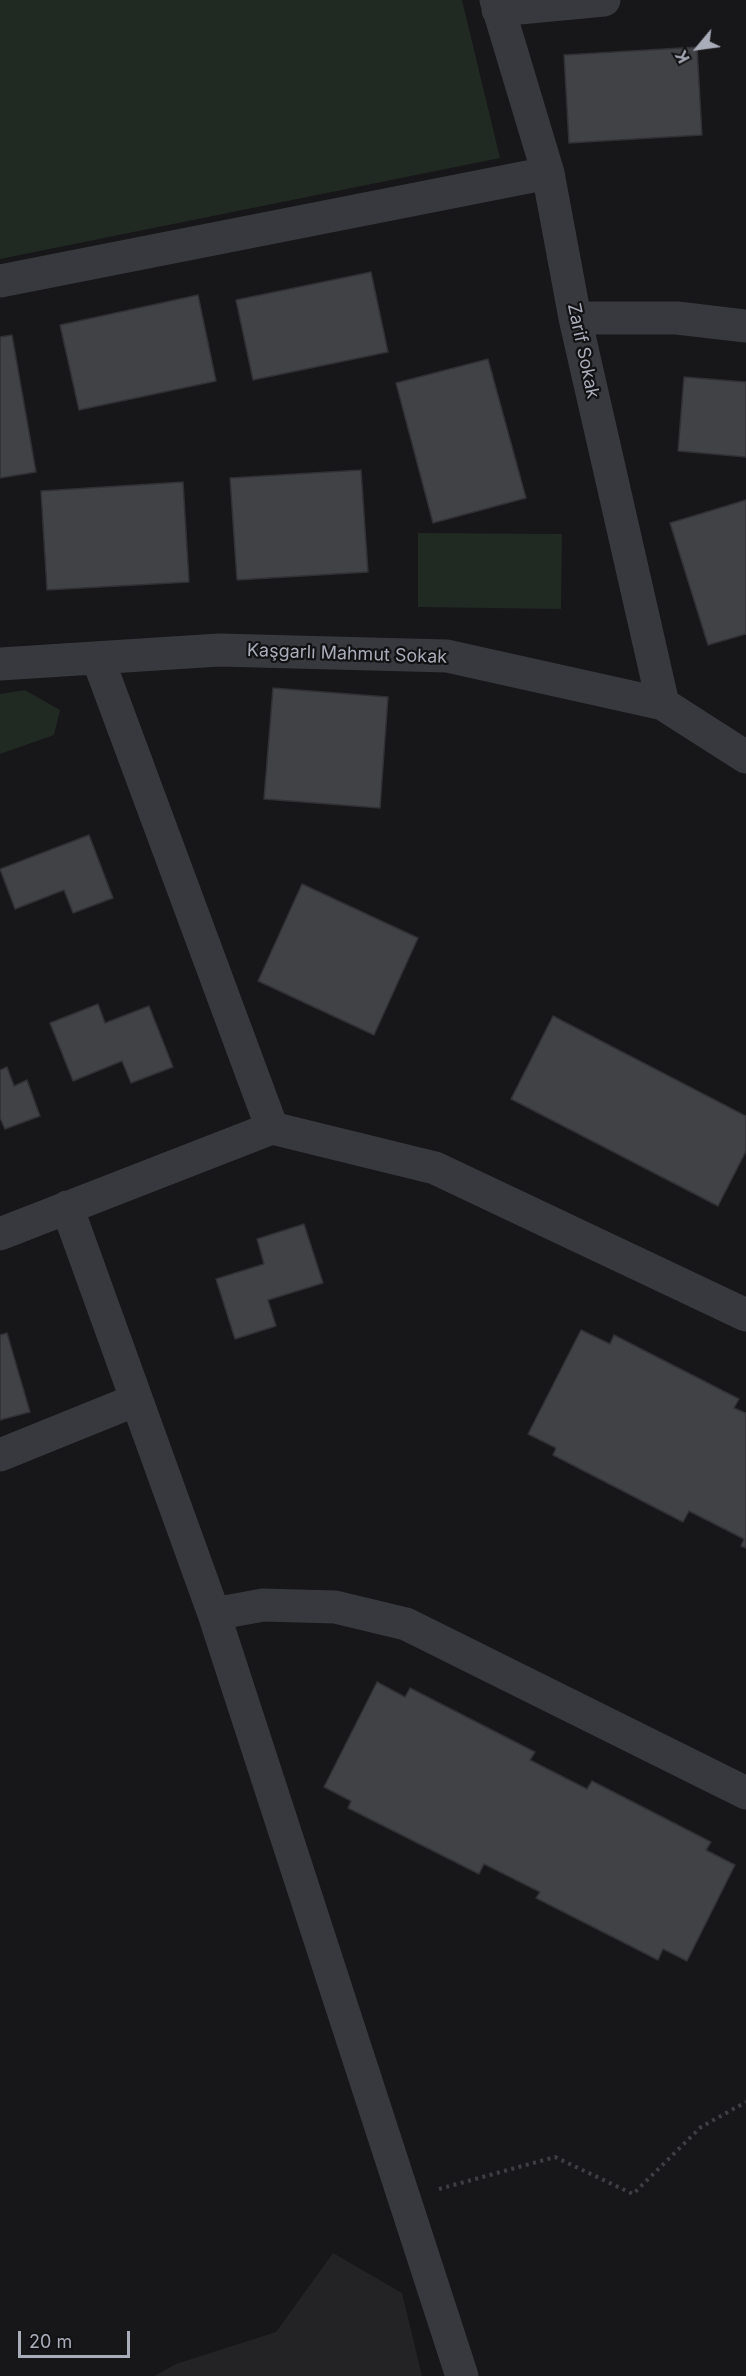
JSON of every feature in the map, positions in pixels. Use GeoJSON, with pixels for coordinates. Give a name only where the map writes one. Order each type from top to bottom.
{"type":"FeatureCollection","features":[{"type":"Feature","properties":{"kind":"street"},"geometry":{"type":"LineString","coordinates":[[497,5],[603,0]]}},
{"type":"Feature","properties":{"kind":"street","name":"Zarif Sokak"},"geometry":{"type":"LineString","coordinates":[[497,5],[548,173],[576,318],[663,704]]}},
{"type":"Feature","properties":{"kind":"street"},"geometry":{"type":"LineString","coordinates":[[0,281],[548,173]]}},
{"type":"Feature","properties":{"kind":"street"},"geometry":{"type":"LineString","coordinates":[[576,318],[677,318],[746,326]]}},
{"type":"Feature","properties":{"kind":"street","name":"Kaşgarlı Mahmut Sokak"},"geometry":{"type":"LineString","coordinates":[[0,664],[219,650],[447,656],[663,704],[746,757]]}},
{"type":"Feature","properties":{"kind":"street"},"geometry":{"type":"LineString","coordinates":[[98,659],[272,1128]]}},
{"type":"Feature","properties":{"kind":"street"},"geometry":{"type":"LineString","coordinates":[[0,1234],[272,1128],[435,1168],[746,1315]]}},
{"type":"Feature","properties":{"kind":"street"},"geometry":{"type":"LineString","coordinates":[[67,1206],[214,1614],[462,2376]]}},
{"type":"Feature","properties":{"kind":"street"},"geometry":{"type":"LineString","coordinates":[[0,1455],[136,1400]]}},
{"type":"Feature","properties":{"kind":"street"},"geometry":{"type":"LineString","coordinates":[[214,1614],[263,1605],[335,1607],[406,1624],[746,1793]]}},
{"type":"Feature","properties":{"kind":"path"},"geometry":{"type":"LineString","coordinates":[[436,2190],[555,2157],[633,2194],[701,2127],[746,2102]]}},
{"type":"Feature","properties":{"kind":"shaded area"},"geometry":{"type":"Polygon","coordinates":[[[0,0],[462,0],[500,158],[0,259],[0,0]]]}},
{"type":"Feature","properties":{"kind":"shaded area"},"geometry":{"type":"Polygon","coordinates":[[[418,533],[562,534],[561,609],[418,607],[418,533]]]}},
{"type":"Feature","properties":{"kind":"shaded area"},"geometry":{"type":"Polygon","coordinates":[[[25,690],[60,710],[54,735],[0,754],[0,694],[25,690]]]}},
{"type":"Feature","properties":{"kind":"shaded area"},"geometry":{"type":"Polygon","coordinates":[[[333,2253],[402,2293],[422,2376],[154,2376],[176,2364],[276,2332],[333,2253]]]}},
{"type":"Feature","properties":{"kind":"building"},"geometry":{"type":"Polygon","coordinates":[[[697,47],[702,135],[569,143],[564,55],[697,47]]]}},
{"type":"Feature","properties":{"kind":"building"},"geometry":{"type":"Polygon","coordinates":[[[371,272],[388,352],[253,380],[236,300],[371,272]]]}},
{"type":"Feature","properties":{"kind":"building"},"geometry":{"type":"Polygon","coordinates":[[[198,295],[216,381],[79,410],[60,325],[198,295]]]}},
{"type":"Feature","properties":{"kind":"building"},"geometry":{"type":"Polygon","coordinates":[[[12,335],[36,472],[0,478],[0,337],[12,335]]]}},
{"type":"Feature","properties":{"kind":"building"},"geometry":{"type":"Polygon","coordinates":[[[488,359],[526,498],[433,523],[396,383],[488,359]]]}},
{"type":"Feature","properties":{"kind":"building"},"geometry":{"type":"Polygon","coordinates":[[[684,377],[746,382],[746,457],[678,451],[684,377]]]}},
{"type":"Feature","properties":{"kind":"building"},"geometry":{"type":"Polygon","coordinates":[[[361,470],[368,572],[237,580],[230,478],[361,470]]]}},
{"type":"Feature","properties":{"kind":"building"},"geometry":{"type":"Polygon","coordinates":[[[183,482],[189,582],[47,590],[41,491],[183,482]]]}},
{"type":"Feature","properties":{"kind":"building"},"geometry":{"type":"Polygon","coordinates":[[[746,500],[746,634],[708,645],[670,523],[746,500]]]}},
{"type":"Feature","properties":{"kind":"building"},"geometry":{"type":"Polygon","coordinates":[[[273,688],[388,697],[380,808],[264,799],[273,688]]]}},
{"type":"Feature","properties":{"kind":"building"},"geometry":{"type":"Polygon","coordinates":[[[89,835],[113,898],[73,913],[64,890],[15,909],[0,869],[89,835]]]}},
{"type":"Feature","properties":{"kind":"building"},"geometry":{"type":"Polygon","coordinates":[[[302,884],[418,938],[374,1035],[258,981],[302,884]]]}},
{"type":"Feature","properties":{"kind":"building"},"geometry":{"type":"Polygon","coordinates":[[[98,1004],[105,1023],[149,1006],[173,1067],[131,1083],[122,1061],[73,1081],[50,1023],[98,1004]]]}},
{"type":"Feature","properties":{"kind":"building"},"geometry":{"type":"Polygon","coordinates":[[[553,1016],[746,1116],[746,1151],[718,1206],[511,1099],[553,1016]]]}},
{"type":"Feature","properties":{"kind":"building"},"geometry":{"type":"Polygon","coordinates":[[[7,1067],[14,1086],[27,1080],[40,1116],[5,1129],[0,1118],[0,1070],[7,1067]]]}},
{"type":"Feature","properties":{"kind":"building"},"geometry":{"type":"Polygon","coordinates":[[[304,1224],[323,1283],[268,1300],[276,1326],[235,1339],[216,1279],[264,1264],[257,1239],[304,1224]]]}},
{"type":"Feature","properties":{"kind":"building"},"geometry":{"type":"Polygon","coordinates":[[[581,1330],[610,1344],[614,1335],[739,1399],[734,1408],[746,1413],[746,1548],[741,1546],[744,1539],[689,1511],[683,1522],[553,1455],[556,1448],[528,1434],[581,1330]]]}},
{"type":"Feature","properties":{"kind":"building"},"geometry":{"type":"Polygon","coordinates":[[[7,1333],[30,1412],[0,1420],[0,1335],[7,1333]]]}},
{"type":"Feature","properties":{"kind":"building"},"geometry":{"type":"Polygon","coordinates":[[[377,1682],[405,1697],[410,1688],[535,1752],[530,1760],[587,1789],[592,1781],[711,1842],[706,1850],[735,1865],[687,1961],[663,1949],[658,1960],[536,1898],[540,1892],[484,1864],[479,1874],[348,1808],[351,1801],[324,1787],[377,1682]]]}}]}
